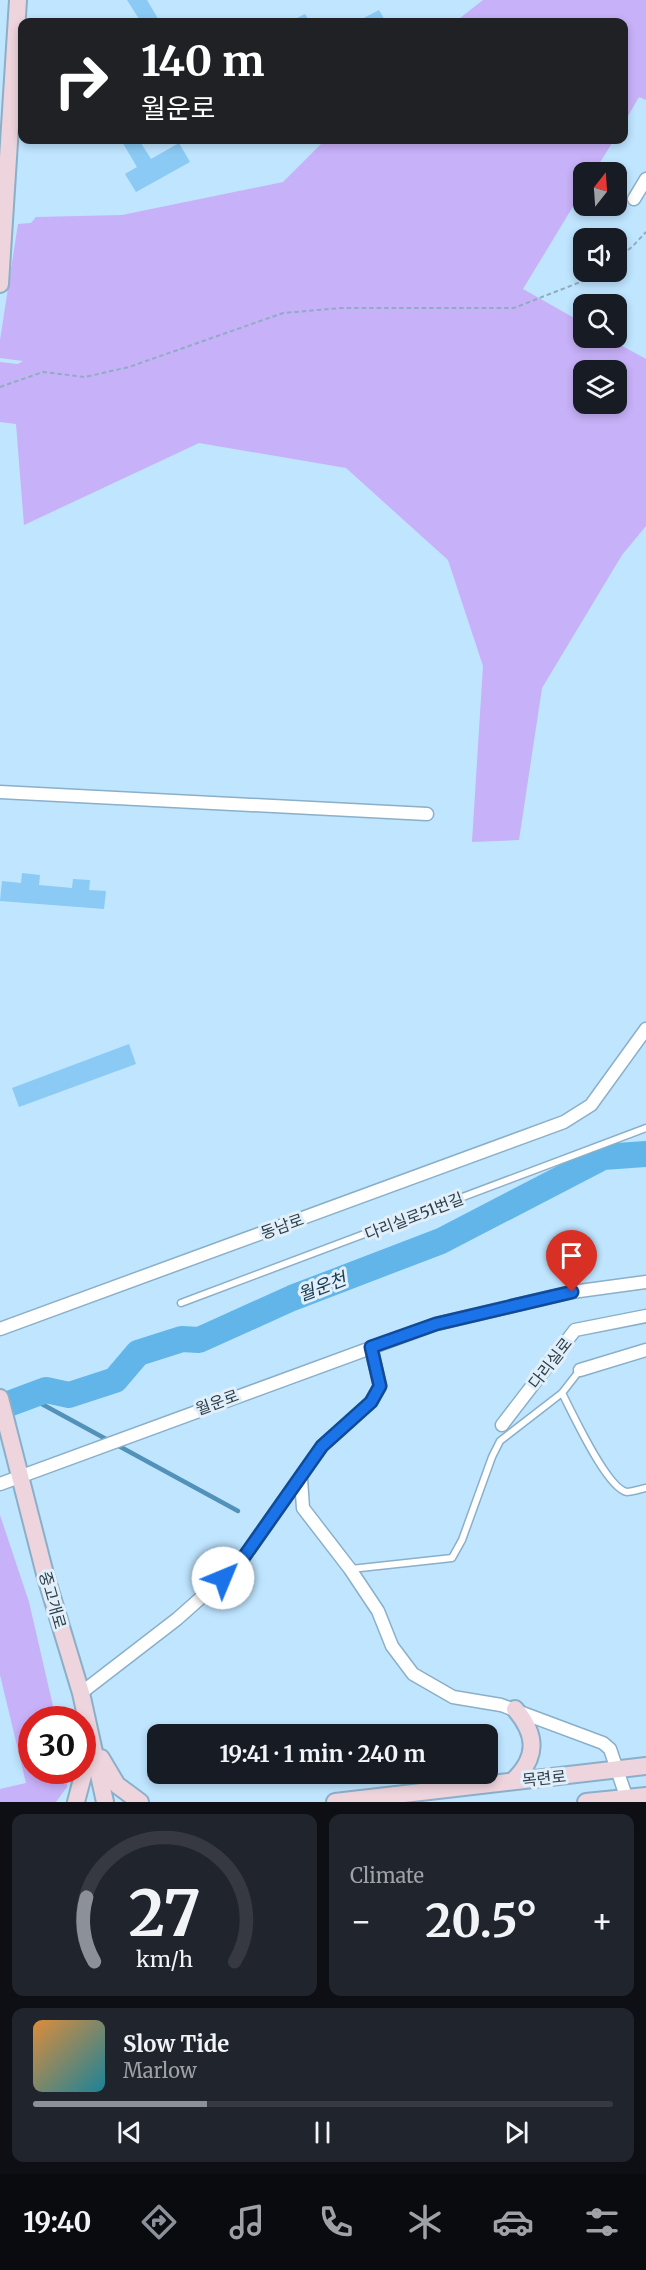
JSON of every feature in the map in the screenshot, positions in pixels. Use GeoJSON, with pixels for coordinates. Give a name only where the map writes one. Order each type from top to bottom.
{"type":"FeatureCollection","features":[{"type":"Feature","properties":{"kind":"street"},"geometry":{"type":"LineString","coordinates":[[0,284],[18,0]]}},
{"type":"Feature","properties":{"kind":"street"},"geometry":{"type":"LineString","coordinates":[[634,200],[646,179]]}},
{"type":"Feature","properties":{"kind":"street"},"geometry":{"type":"LineString","coordinates":[[0,792],[427,814]]}},
{"type":"Feature","properties":{"kind":"street","name":"동남로"},"geometry":{"type":"LineString","coordinates":[[0,1329],[564,1122],[591,1105],[646,1029]]}},
{"type":"Feature","properties":{"kind":"street","name":"월운로"},"geometry":{"type":"LineString","coordinates":[[0,1484],[436,1324],[572,1292],[646,1282]]}},
{"type":"Feature","properties":{"kind":"street","name":"다리실로"},"geometry":{"type":"LineString","coordinates":[[502,1425],[575,1330],[646,1316]]}},
{"type":"Feature","properties":{"kind":"street"},"geometry":{"type":"LineString","coordinates":[[81,1693],[177,1619],[239,1564],[301,1479],[322,1446],[371,1402],[380,1386],[371,1347]]}},
{"type":"Feature","properties":{"kind":"street","name":"다리실로"},"geometry":{"type":"LineString","coordinates":[[580,1370],[646,1350]]}},
{"type":"Feature","properties":{"kind":"street","name":"중고개로"},"geometry":{"type":"LineString","coordinates":[[0,1398],[45,1574],[84,1706]]}},
{"type":"Feature","properties":{"kind":"street"},"geometry":{"type":"LineString","coordinates":[[301,1479],[303,1508],[350,1569],[378,1611],[392,1646],[413,1674],[453,1697],[484,1701],[515,1709],[603,1743],[610,1749],[627,1800]]}},
{"type":"Feature","properties":{"kind":"street"},"geometry":{"type":"LineString","coordinates":[[513,1782],[526,1766],[532,1747],[530,1729],[515,1709]]}},
{"type":"Feature","properties":{"kind":"street"},"geometry":{"type":"LineString","coordinates":[[96,1747],[117,1785],[140,1802]]}},
{"type":"Feature","properties":{"kind":"street","name":"중고개로"},"geometry":{"type":"LineString","coordinates":[[96,1762],[105,1802]]}},
{"type":"Feature","properties":{"kind":"street","name":"목련로"},"geometry":{"type":"LineString","coordinates":[[335,1802],[646,1766]]}},
{"type":"Feature","properties":{"kind":"street"},"geometry":{"type":"LineString","coordinates":[[76,1802],[82,1784]]}},
{"type":"Feature","properties":{"kind":"street"},"geometry":{"type":"LineString","coordinates":[[586,1802],[627,1800],[646,1796]]}},
{"type":"Feature","properties":{"kind":"lane","name":"다리실로51번길"},"geometry":{"type":"LineString","coordinates":[[181,1303],[646,1128]]}},
{"type":"Feature","properties":{"kind":"lane"},"geometry":{"type":"LineString","coordinates":[[350,1569],[452,1558],[462,1540],[492,1457],[501,1441],[562,1393],[580,1370]]}},
{"type":"Feature","properties":{"kind":"lane"},"geometry":{"type":"LineString","coordinates":[[562,1393],[584,1437],[616,1486],[627,1492],[646,1488]]}},
{"type":"Feature","properties":{"kind":"path"},"geometry":{"type":"LineString","coordinates":[[627,251],[646,232]]}},
{"type":"Feature","properties":{"kind":"path"},"geometry":{"type":"LineString","coordinates":[[0,387],[43,372],[85,377],[129,367],[283,313],[341,308],[514,308],[580,282]]}},
{"type":"Feature","properties":{"kind":"shaded area"},"geometry":{"type":"Polygon","coordinates":[[[483,0],[646,0],[646,100],[639,97],[628,116],[628,18],[460,18],[483,0]]]}},
{"type":"Feature","properties":{"kind":"shaded area"},"geometry":{"type":"Polygon","coordinates":[[[321,144],[612,144],[600,162],[573,162],[573,206],[523,289],[573,317],[573,348],[626,348],[646,359],[646,526],[622,555],[542,688],[519,840],[472,842],[483,666],[448,560],[346,468],[199,443],[24,525],[16,424],[0,422],[0,362],[18,364],[23,361],[0,358],[0,340],[18,224],[31,223],[36,217],[122,215],[283,182],[321,144]]]}},
{"type":"Feature","properties":{"kind":"shaded area"},"geometry":{"type":"Polygon","coordinates":[[[0,1515],[29,1602],[53,1706],[18,1706],[18,1750],[0,1675],[0,1515]]]}},
{"type":"Feature","properties":{"kind":"shaded area"},"geometry":{"type":"Polygon","coordinates":[[[22,1784],[67,1784],[56,1802],[0,1802],[0,1789],[22,1784]]]}},
{"type":"Feature","properties":{"kind":"building"},"geometry":{"type":"Polygon","coordinates":[[[127,0],[147,0],[158,18],[138,18],[127,0]]]}},
{"type":"Feature","properties":{"kind":"building"},"geometry":{"type":"Polygon","coordinates":[[[379,10],[384,18],[364,18],[379,10]]]}},
{"type":"Feature","properties":{"kind":"building"},"geometry":{"type":"Polygon","coordinates":[[[123,144],[142,144],[151,159],[180,144],[190,162],[136,192],[125,174],[137,167],[123,144]]]}},
{"type":"Feature","properties":{"kind":"building"},"geometry":{"type":"Polygon","coordinates":[[[22,873],[40,875],[39,885],[72,888],[73,879],[90,880],[89,890],[106,891],[104,909],[0,901],[2,881],[21,883],[22,873]]]}},
{"type":"Feature","properties":{"kind":"building"},"geometry":{"type":"Polygon","coordinates":[[[129,1044],[136,1064],[19,1107],[12,1088],[129,1044]]]}},
{"type":"Feature","properties":{"kind":"waterway","name":"월운천"},"geometry":{"type":"LineString","coordinates":[[0,1407],[46,1390],[69,1395],[115,1380],[138,1353],[182,1339],[199,1340],[292,1298],[441,1241],[603,1157],[646,1154]]}},
{"type":"Feature","properties":{"kind":"waterway"},"geometry":{"type":"LineString","coordinates":[[29,1397],[238,1511]]}},
{"type":"Feature","properties":{"kind":"route"},"geometry":{"type":"LineString","coordinates":[[223,1578],[239,1564],[301,1479],[322,1446],[371,1402],[380,1386],[371,1347],[436,1324],[572,1292]]}}]}
